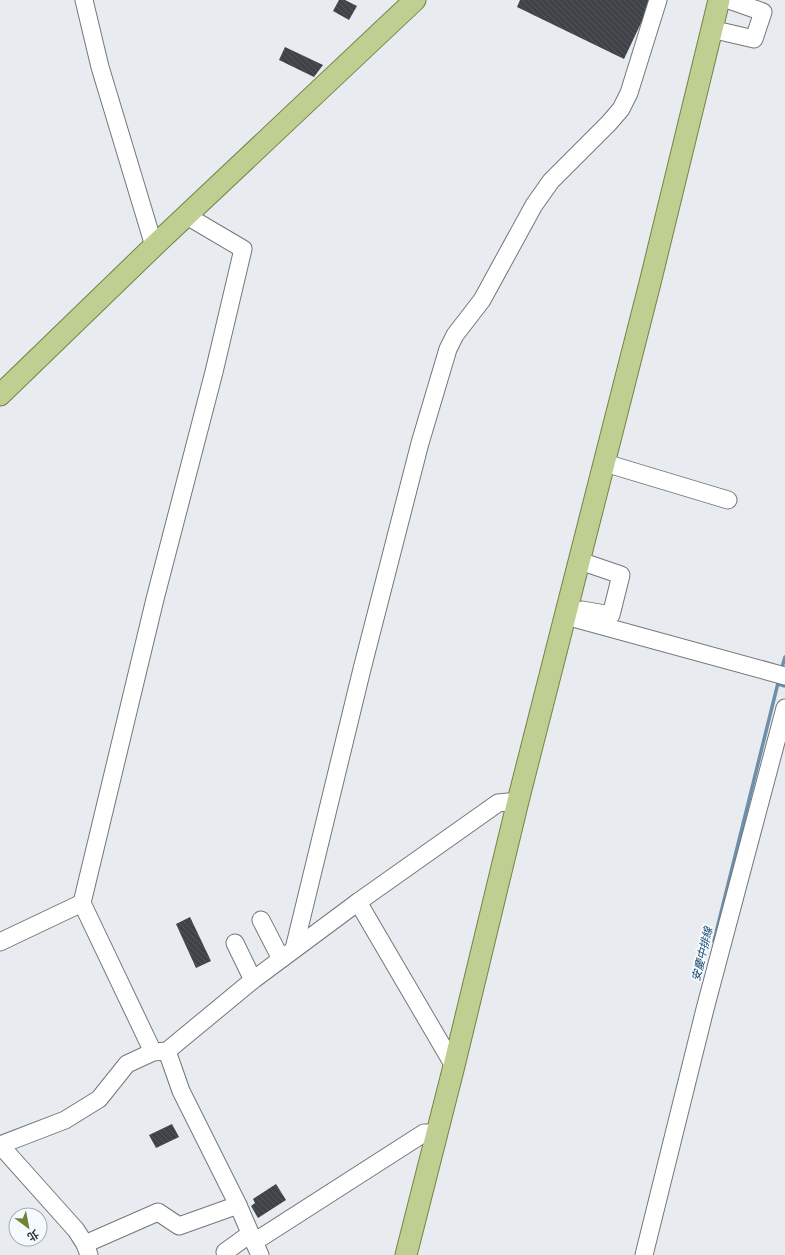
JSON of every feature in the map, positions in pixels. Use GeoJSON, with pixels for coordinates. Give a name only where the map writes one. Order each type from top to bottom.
{"type":"FeatureCollection","features":[{"type":"Feature","properties":{"kind":"main road"},"geometry":{"type":"LineString","coordinates":[[0,395],[154,246],[415,0]]}},
{"type":"Feature","properties":{"kind":"main road"},"geometry":{"type":"LineString","coordinates":[[406,1255],[454,1066],[518,801],[650,284],[719,0]]}},
{"type":"Feature","properties":{"kind":"street"},"geometry":{"type":"LineString","coordinates":[[84,0],[100,67],[154,246]]}},
{"type":"Feature","properties":{"kind":"street"},"geometry":{"type":"LineString","coordinates":[[288,954],[414,466],[448,350],[455,335],[482,300],[534,205],[551,181],[610,123],[621,109],[629,93],[658,0]]}},
{"type":"Feature","properties":{"kind":"street"},"geometry":{"type":"LineString","coordinates":[[711,29],[754,39],[763,12],[729,0]]}},
{"type":"Feature","properties":{"kind":"street"},"geometry":{"type":"LineString","coordinates":[[187,216],[243,249],[214,372],[155,599],[82,903],[182,1091],[238,1205],[255,1244]]}},
{"type":"Feature","properties":{"kind":"street"},"geometry":{"type":"LineString","coordinates":[[605,463],[728,500]]}},
{"type":"Feature","properties":{"kind":"street"},"geometry":{"type":"LineString","coordinates":[[567,612],[611,615],[621,575],[580,561]]}},
{"type":"Feature","properties":{"kind":"street"},"geometry":{"type":"LineString","coordinates":[[567,612],[780,675]]}},
{"type":"Feature","properties":{"kind":"street"},"geometry":{"type":"LineString","coordinates":[[644,1255],[705,1009],[785,708]]}},
{"type":"Feature","properties":{"kind":"street"},"geometry":{"type":"LineString","coordinates":[[238,1205],[179,1226],[158,1212],[87,1249],[76,1230],[0,1145],[65,1120],[99,1099],[127,1064],[160,1051],[358,902],[498,803],[518,801]]}},
{"type":"Feature","properties":{"kind":"street"},"geometry":{"type":"LineString","coordinates":[[358,902],[454,1066]]}},
{"type":"Feature","properties":{"kind":"street"},"geometry":{"type":"LineString","coordinates":[[0,942],[82,903]]}},
{"type":"Feature","properties":{"kind":"street"},"geometry":{"type":"LineString","coordinates":[[261,920],[288,954]]}},
{"type":"Feature","properties":{"kind":"street"},"geometry":{"type":"LineString","coordinates":[[234,943],[253,980]]}},
{"type":"Feature","properties":{"kind":"street"},"geometry":{"type":"LineString","coordinates":[[225,1252],[255,1244],[424,1132],[437,1133]]}},
{"type":"Feature","properties":{"kind":"building"},"geometry":{"type":"Polygon","coordinates":[[[339,0],[345,0],[357,6],[349,20],[333,11],[339,0]]]}},
{"type":"Feature","properties":{"kind":"building"},"geometry":{"type":"Polygon","coordinates":[[[520,0],[652,0],[624,59],[517,7],[520,0]]]}},
{"type":"Feature","properties":{"kind":"building"},"geometry":{"type":"Polygon","coordinates":[[[285,47],[323,65],[314,77],[279,60],[285,47]]]}},
{"type":"Feature","properties":{"kind":"building"},"geometry":{"type":"Polygon","coordinates":[[[190,917],[211,961],[196,968],[176,924],[190,917]]]}},
{"type":"Feature","properties":{"kind":"building"},"geometry":{"type":"Polygon","coordinates":[[[172,1124],[179,1137],[156,1148],[149,1135],[172,1124]]]}},
{"type":"Feature","properties":{"kind":"building"},"geometry":{"type":"Polygon","coordinates":[[[276,1184],[286,1200],[258,1218],[251,1206],[255,1203],[253,1199],[276,1184]]]}},
{"type":"Feature","properties":{"kind":"waterway","name":"安慶中排線"},"geometry":{"type":"LineString","coordinates":[[781,671],[785,657]]}},
{"type":"Feature","properties":{"kind":"waterway","name":"安慶中排線"},"geometry":{"type":"LineString","coordinates":[[714,941],[779,679]]}},
{"type":"Feature","properties":{"kind":"waterway","name":"安慶中排線"},"geometry":{"type":"LineString","coordinates":[[778,684],[785,686]]}}]}
